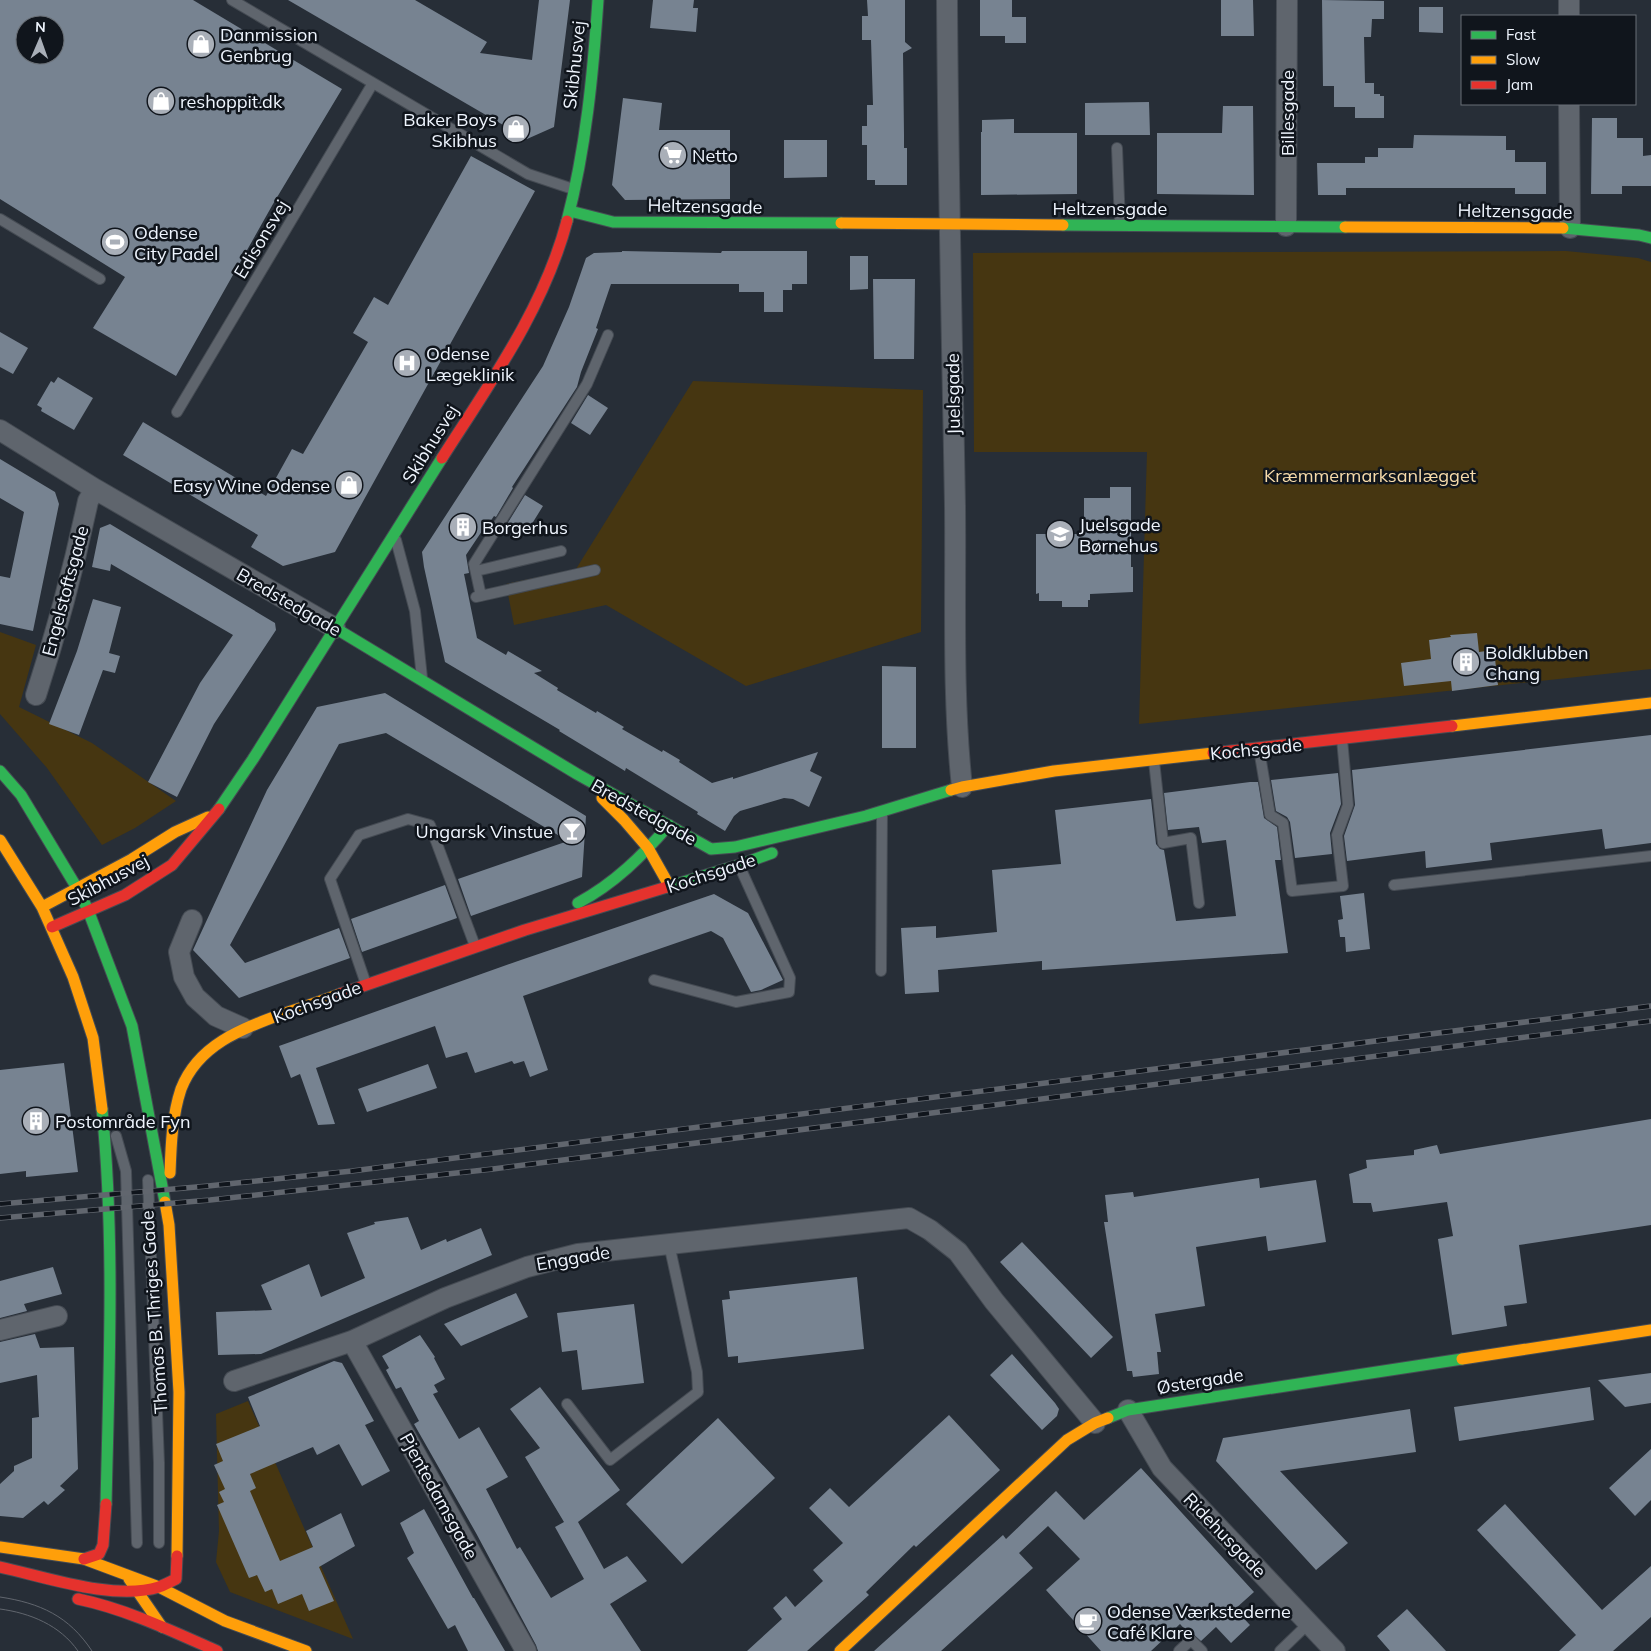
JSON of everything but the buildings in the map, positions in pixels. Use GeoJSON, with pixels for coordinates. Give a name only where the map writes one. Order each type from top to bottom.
{"type":"FeatureCollection","features":[{"type":"Feature","properties":{"kind":"street","name":"Skibhusvej"},"geometry":{"type":"LineString","coordinates":[[52,927],[125,895],[172,865],[216,814],[253,759],[528,317],[555,261],[575,190],[583,146],[594,60],[598,0]]}},
{"type":"Feature","properties":{"kind":"street","name":"Juelsgade"},"geometry":{"type":"LineString","coordinates":[[947,0],[948,224],[957,739],[962,787]]}},
{"type":"Feature","properties":{"kind":"street","name":"Billesgade"},"geometry":{"type":"LineString","coordinates":[[1286,226],[1287,0]]}},
{"type":"Feature","properties":{"kind":"street"},"geometry":{"type":"LineString","coordinates":[[1569,0],[1569,15]]}},
{"type":"Feature","properties":{"kind":"street"},"geometry":{"type":"LineString","coordinates":[[1569,105],[1570,228]]}},
{"type":"Feature","properties":{"kind":"street","name":"Heltzensgade"},"geometry":{"type":"LineString","coordinates":[[570,211],[613,222],[1570,228],[1639,235],[1651,238]]}},
{"type":"Feature","properties":{"kind":"street","name":"Bredstedgade"},"geometry":{"type":"LineString","coordinates":[[0,430],[95,489],[335,628],[578,774],[669,825],[710,861]]}},
{"type":"Feature","properties":{"kind":"street","name":"Engelstoftsgade"},"geometry":{"type":"LineString","coordinates":[[36,694],[66,596],[88,501],[95,489]]}},
{"type":"Feature","properties":{"kind":"street","name":"Kochsgade"},"geometry":{"type":"LineString","coordinates":[[710,861],[739,865],[866,816],[962,787],[1054,771],[1342,740],[1651,703]]}},
{"type":"Feature","properties":{"kind":"street","name":"Thomas B. Thriges Gade"},"geometry":{"type":"LineString","coordinates":[[0,771],[21,794],[88,910],[132,1026],[149,1109],[169,1225],[178,1392],[176,1579],[159,1587]]}},
{"type":"Feature","properties":{"kind":"street","name":"Bredstedgade"},"geometry":{"type":"LineString","coordinates":[[578,774],[624,820],[648,848],[670,887]]}},
{"type":"Feature","properties":{"kind":"street","name":"Skibhusvej"},"geometry":{"type":"LineString","coordinates":[[77,888],[132,859],[175,832],[216,814]]}},
{"type":"Feature","properties":{"kind":"street","name":"Kochsgade"},"geometry":{"type":"LineString","coordinates":[[169,1225],[170,1162],[175,1111],[186,1077],[210,1049],[243,1028],[525,930],[670,887],[735,847],[866,816]]}},
{"type":"Feature","properties":{"kind":"street","name":"Kochsgade"},"geometry":{"type":"LineString","coordinates":[[525,930],[591,897],[613,883],[631,868],[669,825]]}},
{"type":"Feature","properties":{"kind":"street"},"geometry":{"type":"LineString","coordinates":[[0,840],[42,907],[73,977],[93,1038],[99,1077],[108,1172],[110,1344],[106,1515],[103,1545],[98,1554],[84,1558]]}},
{"type":"Feature","properties":{"kind":"street"},"geometry":{"type":"LineString","coordinates":[[42,907],[77,888]]}},
{"type":"Feature","properties":{"kind":"street"},"geometry":{"type":"LineString","coordinates":[[192,920],[179,952],[184,977],[195,997],[216,1016],[243,1028]]}},
{"type":"Feature","properties":{"kind":"street","name":"Enggade"},"geometry":{"type":"LineString","coordinates":[[234,1381],[352,1341],[445,1298],[527,1267],[578,1254],[909,1218],[930,1230],[958,1252],[994,1301],[1095,1423]]}},
{"type":"Feature","properties":{"kind":"street"},"geometry":{"type":"LineString","coordinates":[[0,1330],[57,1316]]}},
{"type":"Feature","properties":{"kind":"street","name":"Østergade"},"geometry":{"type":"LineString","coordinates":[[840,1651],[1067,1440],[1095,1423],[1128,1410],[1651,1330]]}},
{"type":"Feature","properties":{"kind":"street","name":"Pjentedamsgade"},"geometry":{"type":"LineString","coordinates":[[352,1341],[526,1651]]}},
{"type":"Feature","properties":{"kind":"street"},"geometry":{"type":"LineString","coordinates":[[108,1399],[120,1446]]}},
{"type":"Feature","properties":{"kind":"street","name":"Ridehusgade"},"geometry":{"type":"LineString","coordinates":[[1128,1410],[1162,1468],[1335,1651]]}},
{"type":"Feature","properties":{"kind":"street"},"geometry":{"type":"LineString","coordinates":[[0,1547],[84,1558],[159,1587],[225,1621],[306,1651]]}},
{"type":"Feature","properties":{"kind":"street"},"geometry":{"type":"LineString","coordinates":[[121,1562],[126,1574],[162,1627]]}},
{"type":"Feature","properties":{"kind":"street"},"geometry":{"type":"LineString","coordinates":[[0,1567],[105,1591],[137,1591],[159,1587]]}},
{"type":"Feature","properties":{"kind":"street"},"geometry":{"type":"LineString","coordinates":[[69,1597],[92,1602],[162,1627],[217,1651]]}},
{"type":"Feature","properties":{"kind":"lane"},"geometry":{"type":"LineString","coordinates":[[232,0],[528,174],[575,190]]}},
{"type":"Feature","properties":{"kind":"lane","name":"Edisonsvej"},"geometry":{"type":"LineString","coordinates":[[177,412],[373,83]]}},
{"type":"Feature","properties":{"kind":"lane"},"geometry":{"type":"LineString","coordinates":[[1117,148],[1120,225]]}},
{"type":"Feature","properties":{"kind":"lane"},"geometry":{"type":"LineString","coordinates":[[0,219],[100,279]]}},
{"type":"Feature","properties":{"kind":"lane"},"geometry":{"type":"LineString","coordinates":[[595,570],[478,597],[474,564],[587,384],[608,335]]}},
{"type":"Feature","properties":{"kind":"lane"},"geometry":{"type":"LineString","coordinates":[[394,534],[420,610],[423,681]]}},
{"type":"Feature","properties":{"kind":"lane"},"geometry":{"type":"LineString","coordinates":[[476,571],[561,552]]}},
{"type":"Feature","properties":{"kind":"lane"},"geometry":{"type":"LineString","coordinates":[[1259,749],[1270,815],[1283,824],[1292,891],[1343,886],[1337,835],[1348,805],[1342,740]]}},
{"type":"Feature","properties":{"kind":"lane"},"geometry":{"type":"LineString","coordinates":[[1154,760],[1163,843],[1191,838],[1199,902]]}},
{"type":"Feature","properties":{"kind":"lane"},"geometry":{"type":"LineString","coordinates":[[880,971],[882,811]]}},
{"type":"Feature","properties":{"kind":"lane"},"geometry":{"type":"LineString","coordinates":[[366,984],[330,879],[359,835],[408,819],[430,825],[475,947]]}},
{"type":"Feature","properties":{"kind":"lane"},"geometry":{"type":"LineString","coordinates":[[654,980],[736,1002],[789,992],[790,978],[739,865],[735,847]]}},
{"type":"Feature","properties":{"kind":"lane"},"geometry":{"type":"LineString","coordinates":[[1394,885],[1651,856]]}},
{"type":"Feature","properties":{"kind":"lane"},"geometry":{"type":"LineString","coordinates":[[99,1077],[126,1171],[137,1543]]}},
{"type":"Feature","properties":{"kind":"lane"},"geometry":{"type":"LineString","coordinates":[[149,1109],[148,1168],[159,1453],[159,1543]]}},
{"type":"Feature","properties":{"kind":"lane"},"geometry":{"type":"LineString","coordinates":[[567,1404],[610,1460],[698,1392],[698,1372],[668,1244]]}},
{"type":"Feature","properties":{"kind":"lane"},"geometry":{"type":"LineString","coordinates":[[1280,1651],[1309,1623]]}},
{"type":"Feature","properties":{"kind":"lane"},"geometry":{"type":"LineString","coordinates":[[1179,1651],[1191,1640],[1202,1651]]}},
{"type":"Feature","properties":{"kind":"green space","name":"Kræmmermarksanlægget"},"geometry":{"type":"Polygon","coordinates":[[[1566,251],[1638,258],[1651,262],[1651,669],[1139,724],[1147,452],[974,452],[973,253],[1566,251]]]}},
{"type":"Feature","properties":{"kind":"green space"},"geometry":{"type":"Polygon","coordinates":[[[693,381],[923,390],[921,632],[746,686],[606,605],[514,625],[506,584],[576,569],[693,381]]]}},
{"type":"Feature","properties":{"kind":"green space"},"geometry":{"type":"Polygon","coordinates":[[[0,632],[36,645],[19,707],[92,743],[176,801],[135,828],[102,845],[47,768],[0,714],[0,632]]]}},
{"type":"Feature","properties":{"kind":"green space"},"geometry":{"type":"Polygon","coordinates":[[[248,1401],[353,1639],[230,1592],[216,1562],[219,1531],[216,1414],[248,1401]]]}},
{"type":"Feature","properties":{"kind":"tram line"},"geometry":{"type":"LineString","coordinates":[[0,1597],[28,1603],[52,1613],[74,1629],[92,1651]]}},
{"type":"Feature","properties":{"kind":"tram line"},"geometry":{"type":"LineString","coordinates":[[0,1609],[33,1617],[44,1622],[62,1634],[78,1651]]}},
{"type":"Feature","properties":{"kind":"railway"},"geometry":{"type":"LineString","coordinates":[[0,1204],[352,1171],[1651,1006]]}},
{"type":"Feature","properties":{"kind":"railway"},"geometry":{"type":"LineString","coordinates":[[0,1218],[210,1200],[493,1169],[1651,1021]]}},
{"type":"Feature","properties":{"kind":"traffic: fast"},"geometry":{"type":"LineString","coordinates":[[567,221],[574,194],[588,111],[598,0]]}},
{"type":"Feature","properties":{"kind":"traffic: fast"},"geometry":{"type":"LineString","coordinates":[[570,211],[613,222],[841,223]]}},
{"type":"Feature","properties":{"kind":"traffic: fast"},"geometry":{"type":"LineString","coordinates":[[1063,225],[1345,227]]}},
{"type":"Feature","properties":{"kind":"traffic: fast"},"geometry":{"type":"LineString","coordinates":[[1563,228],[1639,235],[1651,238]]}},
{"type":"Feature","properties":{"kind":"traffic: fast"},"geometry":{"type":"LineString","coordinates":[[219,809],[253,759],[442,458]]}},
{"type":"Feature","properties":{"kind":"traffic: fast"},"geometry":{"type":"LineString","coordinates":[[335,628],[577,774],[711,849]]}},
{"type":"Feature","properties":{"kind":"traffic: fast"},"geometry":{"type":"LineString","coordinates":[[0,771],[21,795],[77,888],[88,910],[132,1026],[165,1202]]}},
{"type":"Feature","properties":{"kind":"traffic: fast"},"geometry":{"type":"LineString","coordinates":[[711,849],[735,847],[866,816],[951,790]]}},
{"type":"Feature","properties":{"kind":"traffic: fast"},"geometry":{"type":"LineString","coordinates":[[578,903],[616,878],[669,825]]}},
{"type":"Feature","properties":{"kind":"traffic: fast"},"geometry":{"type":"LineString","coordinates":[[667,887],[772,853]]}},
{"type":"Feature","properties":{"kind":"traffic: fast"},"geometry":{"type":"LineString","coordinates":[[102,1109],[109,1207],[110,1257],[106,1504]]}},
{"type":"Feature","properties":{"kind":"traffic: fast"},"geometry":{"type":"LineString","coordinates":[[1108,1418],[1128,1410],[1462,1359]]}},
{"type":"Feature","properties":{"kind":"traffic: slow"},"geometry":{"type":"LineString","coordinates":[[841,223],[1063,225]]}},
{"type":"Feature","properties":{"kind":"traffic: slow"},"geometry":{"type":"LineString","coordinates":[[1345,227],[1563,228]]}},
{"type":"Feature","properties":{"kind":"traffic: slow"},"geometry":{"type":"LineString","coordinates":[[1452,726],[1651,703]]}},
{"type":"Feature","properties":{"kind":"traffic: slow"},"geometry":{"type":"LineString","coordinates":[[951,790],[1054,771],[1213,753]]}},
{"type":"Feature","properties":{"kind":"traffic: slow"},"geometry":{"type":"LineString","coordinates":[[602,798],[648,848],[670,887]]}},
{"type":"Feature","properties":{"kind":"traffic: slow"},"geometry":{"type":"LineString","coordinates":[[42,907],[132,859],[175,832],[208,817]]}},
{"type":"Feature","properties":{"kind":"traffic: slow"},"geometry":{"type":"LineString","coordinates":[[0,840],[42,907],[73,977],[93,1038],[102,1109]]}},
{"type":"Feature","properties":{"kind":"traffic: slow"},"geometry":{"type":"LineString","coordinates":[[170,1173],[172,1131],[178,1099],[181,1089],[198,1061],[222,1041],[251,1026],[340,994]]}},
{"type":"Feature","properties":{"kind":"traffic: slow"},"geometry":{"type":"LineString","coordinates":[[165,1202],[169,1225],[179,1392],[177,1556]]}},
{"type":"Feature","properties":{"kind":"traffic: slow"},"geometry":{"type":"LineString","coordinates":[[1462,1359],[1651,1330]]}},
{"type":"Feature","properties":{"kind":"traffic: slow"},"geometry":{"type":"LineString","coordinates":[[840,1651],[1067,1440],[1095,1423],[1108,1418]]}},
{"type":"Feature","properties":{"kind":"traffic: slow"},"geometry":{"type":"LineString","coordinates":[[0,1547],[84,1559],[159,1587],[225,1621],[306,1651]]}},
{"type":"Feature","properties":{"kind":"traffic: slow"},"geometry":{"type":"LineString","coordinates":[[129,1579],[162,1627]]}},
{"type":"Feature","properties":{"kind":"traffic: jam"},"geometry":{"type":"LineString","coordinates":[[442,458],[497,373],[530,314],[545,284],[567,221]]}},
{"type":"Feature","properties":{"kind":"traffic: jam"},"geometry":{"type":"LineString","coordinates":[[1213,753],[1452,726]]}},
{"type":"Feature","properties":{"kind":"traffic: jam"},"geometry":{"type":"LineString","coordinates":[[52,927],[125,895],[172,865],[219,809]]}},
{"type":"Feature","properties":{"kind":"traffic: jam"},"geometry":{"type":"LineString","coordinates":[[340,994],[525,930],[667,887]]}},
{"type":"Feature","properties":{"kind":"traffic: jam"},"geometry":{"type":"LineString","coordinates":[[84,1559],[99,1554],[103,1545],[106,1504]]}},
{"type":"Feature","properties":{"kind":"traffic: jam"},"geometry":{"type":"LineString","coordinates":[[0,1567],[80,1586],[122,1591],[141,1591],[159,1587],[176,1579],[177,1556]]}},
{"type":"Feature","properties":{"kind":"traffic: jam"},"geometry":{"type":"LineString","coordinates":[[78,1599],[96,1603],[166,1628],[217,1651]]}},
{"type":"Feature","properties":{"kind":"place","name":"Danmission Genbrug"},"geometry":{"type":"Point","coordinates":[201,44]}},
{"type":"Feature","properties":{"kind":"place","name":"reshoppit.dk"},"geometry":{"type":"Point","coordinates":[161,101]}},
{"type":"Feature","properties":{"kind":"place","name":"Baker Boys Skibhus"},"geometry":{"type":"Point","coordinates":[516,129]}},
{"type":"Feature","properties":{"kind":"place","name":"Netto"},"geometry":{"type":"Point","coordinates":[673,155]}},
{"type":"Feature","properties":{"kind":"place","name":"Odense City Padel"},"geometry":{"type":"Point","coordinates":[115,242]}},
{"type":"Feature","properties":{"kind":"place","name":"Odense Lægeklinik"},"geometry":{"type":"Point","coordinates":[407,363]}},
{"type":"Feature","properties":{"kind":"place","name":"Easy Wine Odense"},"geometry":{"type":"Point","coordinates":[349,485]}},
{"type":"Feature","properties":{"kind":"place","name":"Borgerhus"},"geometry":{"type":"Point","coordinates":[463,527]}},
{"type":"Feature","properties":{"kind":"place","name":"Juelsgade Børnehus"},"geometry":{"type":"Point","coordinates":[1060,534]}},
{"type":"Feature","properties":{"kind":"place","name":"Boldklubben Chang"},"geometry":{"type":"Point","coordinates":[1466,662]}},
{"type":"Feature","properties":{"kind":"place","name":"Ungarsk Vinstue"},"geometry":{"type":"Point","coordinates":[572,831]}},
{"type":"Feature","properties":{"kind":"place","name":"Postområde Fyn"},"geometry":{"type":"Point","coordinates":[36,1121]}},
{"type":"Feature","properties":{"kind":"place","name":"Odense Værkstederne Café Klare"},"geometry":{"type":"Point","coordinates":[1088,1621]}}]}
